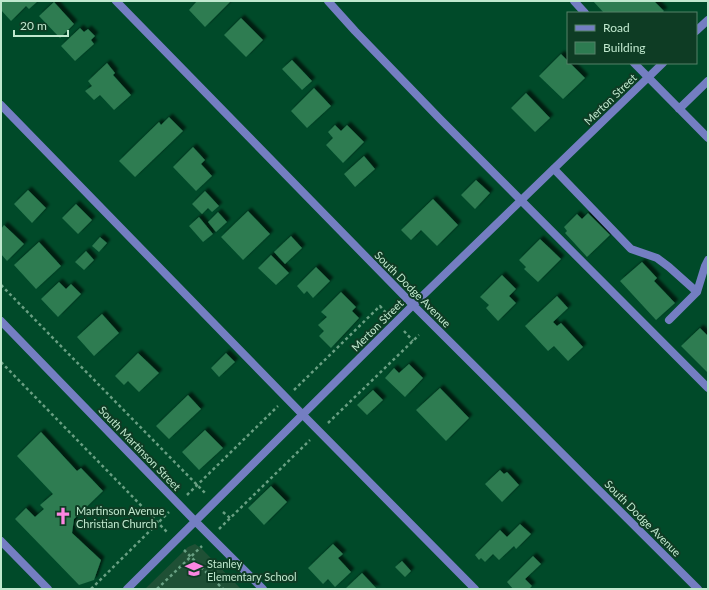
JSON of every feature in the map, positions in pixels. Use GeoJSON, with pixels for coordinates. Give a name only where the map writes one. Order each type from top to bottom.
{"type":"FeatureCollection","features":[{"type":"Feature","properties":{"kind":"street","name":"South Dodge Avenue"},"geometry":{"type":"LineString","coordinates":[[116,1],[413,305],[698,589]]}},
{"type":"Feature","properties":{"kind":"street"},"geometry":{"type":"LineString","coordinates":[[328,1],[360,36],[521,201],[708,388]]}},
{"type":"Feature","properties":{"kind":"street"},"geometry":{"type":"LineString","coordinates":[[574,1],[584,12]]}},
{"type":"Feature","properties":{"kind":"street"},"geometry":{"type":"LineString","coordinates":[[697,30],[708,20]]}},
{"type":"Feature","properties":{"kind":"street"},"geometry":{"type":"LineString","coordinates":[[635,64],[708,138]]}},
{"type":"Feature","properties":{"kind":"street","name":"Merton Street"},"geometry":{"type":"LineString","coordinates":[[127,589],[413,305],[662,64]]}},
{"type":"Feature","properties":{"kind":"street"},"geometry":{"type":"LineString","coordinates":[[679,108],[708,81]]}},
{"type":"Feature","properties":{"kind":"street"},"geometry":{"type":"LineString","coordinates":[[1,105],[319,432],[475,589]]}},
{"type":"Feature","properties":{"kind":"street"},"geometry":{"type":"LineString","coordinates":[[554,169],[630,249],[657,258],[697,292]]}},
{"type":"Feature","properties":{"kind":"street"},"geometry":{"type":"LineString","coordinates":[[669,320],[697,292],[708,260]]}},
{"type":"Feature","properties":{"kind":"street","name":"South Martinson Street"},"geometry":{"type":"LineString","coordinates":[[1,321],[263,589]]}},
{"type":"Feature","properties":{"kind":"street"},"geometry":{"type":"LineString","coordinates":[[1,541],[48,589]]}},
{"type":"Feature","properties":{"kind":"path"},"geometry":{"type":"LineString","coordinates":[[1,285],[230,518]]}},
{"type":"Feature","properties":{"kind":"path"},"geometry":{"type":"LineString","coordinates":[[91,589],[380,306],[413,341]]}},
{"type":"Feature","properties":{"kind":"path"},"geometry":{"type":"LineString","coordinates":[[157,589],[419,335]]}},
{"type":"Feature","properties":{"kind":"path"},"geometry":{"type":"LineString","coordinates":[[1,362],[223,589]]}},
{"type":"Feature","properties":{"kind":"shaded area","name":"Stanley Elementary School"},"geometry":{"type":"Polygon","coordinates":[[[195,544],[202,549],[241,589],[145,589],[188,547],[195,544]]]}},
{"type":"Feature","properties":{"kind":"building"},"geometry":{"type":"Polygon","coordinates":[[[1,1],[38,1],[29,9],[26,6],[11,21],[1,10],[1,1]]]}},
{"type":"Feature","properties":{"kind":"building"},"geometry":{"type":"Polygon","coordinates":[[[197,1],[231,1],[205,27],[189,10],[197,1]]]}},
{"type":"Feature","properties":{"kind":"building"},"geometry":{"type":"Polygon","coordinates":[[[593,1],[654,1],[664,11],[663,12],[603,12],[593,1]]]}},
{"type":"Feature","properties":{"kind":"building"},"geometry":{"type":"Polygon","coordinates":[[[54,2],[74,24],[60,38],[39,16],[54,2]]]}},
{"type":"Feature","properties":{"kind":"building"},"geometry":{"type":"Polygon","coordinates":[[[241,18],[263,40],[246,57],[224,35],[241,18]]]}},
{"type":"Feature","properties":{"kind":"building"},"geometry":{"type":"Polygon","coordinates":[[[80,28],[84,32],[88,29],[95,36],[91,40],[94,44],[75,61],[61,46],[80,28]]]}},
{"type":"Feature","properties":{"kind":"building"},"geometry":{"type":"Polygon","coordinates":[[[561,54],[567,60],[567,64],[571,64],[585,78],[563,99],[539,76],[561,54]]]}},
{"type":"Feature","properties":{"kind":"building"},"geometry":{"type":"Polygon","coordinates":[[[292,60],[312,81],[302,90],[282,69],[292,60]]]}},
{"type":"Feature","properties":{"kind":"building"},"geometry":{"type":"Polygon","coordinates":[[[107,63],[115,73],[113,75],[131,95],[114,110],[100,95],[94,100],[85,91],[92,86],[88,81],[107,63]]]}},
{"type":"Feature","properties":{"kind":"building"},"geometry":{"type":"Polygon","coordinates":[[[314,88],[331,106],[307,128],[291,111],[314,88]]]}},
{"type":"Feature","properties":{"kind":"building"},"geometry":{"type":"Polygon","coordinates":[[[526,93],[550,118],[535,132],[511,108],[526,93]]]}},
{"type":"Feature","properties":{"kind":"building"},"geometry":{"type":"Polygon","coordinates":[[[169,117],[183,131],[135,177],[119,161],[159,122],[161,125],[169,117]]]}},
{"type":"Feature","properties":{"kind":"building"},"geometry":{"type":"Polygon","coordinates":[[[335,125],[341,131],[347,125],[364,142],[343,163],[326,145],[333,138],[328,132],[335,125]]]}},
{"type":"Feature","properties":{"kind":"building"},"geometry":{"type":"Polygon","coordinates":[[[193,147],[205,160],[201,164],[212,176],[196,191],[173,167],[193,147]]]}},
{"type":"Feature","properties":{"kind":"building"},"geometry":{"type":"Polygon","coordinates":[[[364,156],[375,169],[355,187],[344,174],[364,156]]]}},
{"type":"Feature","properties":{"kind":"building"},"geometry":{"type":"Polygon","coordinates":[[[476,180],[490,193],[475,209],[461,195],[476,180]]]}},
{"type":"Feature","properties":{"kind":"building"},"geometry":{"type":"Polygon","coordinates":[[[28,190],[46,208],[32,223],[14,204],[28,190]]]}},
{"type":"Feature","properties":{"kind":"building"},"geometry":{"type":"Polygon","coordinates":[[[205,191],[219,206],[212,212],[208,208],[202,214],[192,204],[205,191]]]}},
{"type":"Feature","properties":{"kind":"building"},"geometry":{"type":"Polygon","coordinates":[[[433,199],[458,225],[437,246],[421,230],[411,240],[401,230],[433,199]]]}},
{"type":"Feature","properties":{"kind":"building"},"geometry":{"type":"Polygon","coordinates":[[[76,204],[92,220],[78,234],[62,218],[76,204]]]}},
{"type":"Feature","properties":{"kind":"building"},"geometry":{"type":"Polygon","coordinates":[[[248,211],[270,234],[243,260],[221,237],[248,211]]]}},
{"type":"Feature","properties":{"kind":"building"},"geometry":{"type":"Polygon","coordinates":[[[218,212],[227,222],[216,232],[208,222],[218,212]]]}},
{"type":"Feature","properties":{"kind":"building"},"geometry":{"type":"Polygon","coordinates":[[[588,213],[610,235],[587,257],[565,233],[567,231],[564,227],[577,214],[582,219],[588,213]]]}},
{"type":"Feature","properties":{"kind":"building"},"geometry":{"type":"Polygon","coordinates":[[[199,217],[213,234],[203,242],[189,226],[199,217]]]}},
{"type":"Feature","properties":{"kind":"building"},"geometry":{"type":"Polygon","coordinates":[[[4,225],[24,244],[7,261],[1,254],[1,229],[4,225]]]}},
{"type":"Feature","properties":{"kind":"building"},"geometry":{"type":"Polygon","coordinates":[[[291,236],[302,248],[285,264],[274,252],[291,236]]]}},
{"type":"Feature","properties":{"kind":"building"},"geometry":{"type":"Polygon","coordinates":[[[100,237],[107,243],[99,252],[92,246],[100,237]]]}},
{"type":"Feature","properties":{"kind":"building"},"geometry":{"type":"Polygon","coordinates":[[[540,239],[561,259],[538,282],[524,269],[526,267],[519,260],[540,239]]]}},
{"type":"Feature","properties":{"kind":"building"},"geometry":{"type":"Polygon","coordinates":[[[39,242],[61,266],[36,289],[14,265],[39,242]]]}},
{"type":"Feature","properties":{"kind":"building"},"geometry":{"type":"Polygon","coordinates":[[[86,251],[94,260],[84,270],[75,262],[86,251]]]}},
{"type":"Feature","properties":{"kind":"building"},"geometry":{"type":"Polygon","coordinates":[[[271,255],[289,273],[276,285],[258,268],[271,255]]]}},
{"type":"Feature","properties":{"kind":"building"},"geometry":{"type":"Polygon","coordinates":[[[642,262],[657,278],[654,281],[675,303],[656,320],[620,281],[642,262]]]}},
{"type":"Feature","properties":{"kind":"building"},"geometry":{"type":"Polygon","coordinates":[[[316,267],[330,281],[313,298],[307,291],[304,294],[297,286],[316,267]]]}},
{"type":"Feature","properties":{"kind":"building"},"geometry":{"type":"Polygon","coordinates":[[[502,275],[516,289],[509,296],[516,303],[498,321],[486,308],[489,305],[480,297],[502,275]]]}},
{"type":"Feature","properties":{"kind":"building"},"geometry":{"type":"Polygon","coordinates":[[[59,282],[66,289],[71,284],[81,294],[58,317],[41,299],[59,282]]]}},
{"type":"Feature","properties":{"kind":"building"},"geometry":{"type":"Polygon","coordinates":[[[341,292],[356,307],[352,311],[359,318],[331,348],[319,336],[324,331],[318,325],[327,317],[321,312],[341,292]]]}},
{"type":"Feature","properties":{"kind":"building"},"geometry":{"type":"Polygon","coordinates":[[[557,296],[568,308],[553,322],[557,326],[561,323],[583,347],[568,361],[554,346],[548,351],[525,326],[557,296]]]}},
{"type":"Feature","properties":{"kind":"building"},"geometry":{"type":"Polygon","coordinates":[[[102,314],[119,333],[94,356],[77,337],[102,314]]]}},
{"type":"Feature","properties":{"kind":"building"},"geometry":{"type":"Polygon","coordinates":[[[700,328],[708,336],[708,373],[681,346],[700,328]]]}},
{"type":"Feature","properties":{"kind":"building"},"geometry":{"type":"Polygon","coordinates":[[[138,353],[159,373],[139,392],[128,381],[124,385],[115,376],[138,353]]]}},
{"type":"Feature","properties":{"kind":"building"},"geometry":{"type":"Polygon","coordinates":[[[226,353],[235,362],[219,377],[211,368],[226,353]]]}},
{"type":"Feature","properties":{"kind":"building"},"geometry":{"type":"Polygon","coordinates":[[[409,364],[423,378],[405,397],[385,378],[394,368],[399,373],[409,364]]]}},
{"type":"Feature","properties":{"kind":"building"},"geometry":{"type":"Polygon","coordinates":[[[440,388],[469,418],[446,441],[416,410],[440,388]]]}},
{"type":"Feature","properties":{"kind":"building"},"geometry":{"type":"Polygon","coordinates":[[[373,390],[383,400],[367,415],[357,405],[373,390]]]}},
{"type":"Feature","properties":{"kind":"building"},"geometry":{"type":"Polygon","coordinates":[[[188,395],[201,409],[169,439],[156,426],[188,395]]]}},
{"type":"Feature","properties":{"kind":"building"},"geometry":{"type":"Polygon","coordinates":[[[205,430],[223,448],[199,470],[182,452],[205,430]]]}},
{"type":"Feature","properties":{"kind":"building"},"geometry":{"type":"Polygon","coordinates":[[[41,432],[77,471],[81,468],[103,491],[74,519],[72,533],[101,560],[94,580],[79,585],[15,519],[26,508],[35,517],[44,509],[40,505],[53,494],[17,456],[41,432]]]}},
{"type":"Feature","properties":{"kind":"building"},"geometry":{"type":"Polygon","coordinates":[[[500,470],[504,474],[507,472],[519,485],[502,502],[485,484],[500,470]]]}},
{"type":"Feature","properties":{"kind":"building"},"geometry":{"type":"Polygon","coordinates":[[[271,486],[287,502],[264,525],[248,508],[271,486]]]}},
{"type":"Feature","properties":{"kind":"building"},"geometry":{"type":"Polygon","coordinates":[[[520,524],[531,534],[516,549],[514,546],[499,560],[493,554],[485,562],[481,558],[479,560],[475,555],[500,530],[507,537],[520,524]]]}},
{"type":"Feature","properties":{"kind":"building"},"geometry":{"type":"Polygon","coordinates":[[[333,544],[343,554],[338,558],[351,572],[335,587],[328,579],[323,584],[308,568],[333,544]]]}},
{"type":"Feature","properties":{"kind":"building"},"geometry":{"type":"Polygon","coordinates":[[[533,556],[541,564],[525,579],[532,586],[529,589],[513,589],[507,582],[533,556]]]}},
{"type":"Feature","properties":{"kind":"building"},"geometry":{"type":"Polygon","coordinates":[[[402,561],[411,571],[405,577],[395,567],[402,561]]]}},
{"type":"Feature","properties":{"kind":"building"},"geometry":{"type":"Polygon","coordinates":[[[362,573],[377,589],[345,589],[362,573]]]}},
{"type":"Feature","properties":{"kind":"place","name":"Martinson Avenue Christian Church"},"geometry":{"type":"Point","coordinates":[63,516]}},
{"type":"Feature","properties":{"kind":"place","name":"Stanley Elementary School"},"geometry":{"type":"Point","coordinates":[194,569]}}]}
